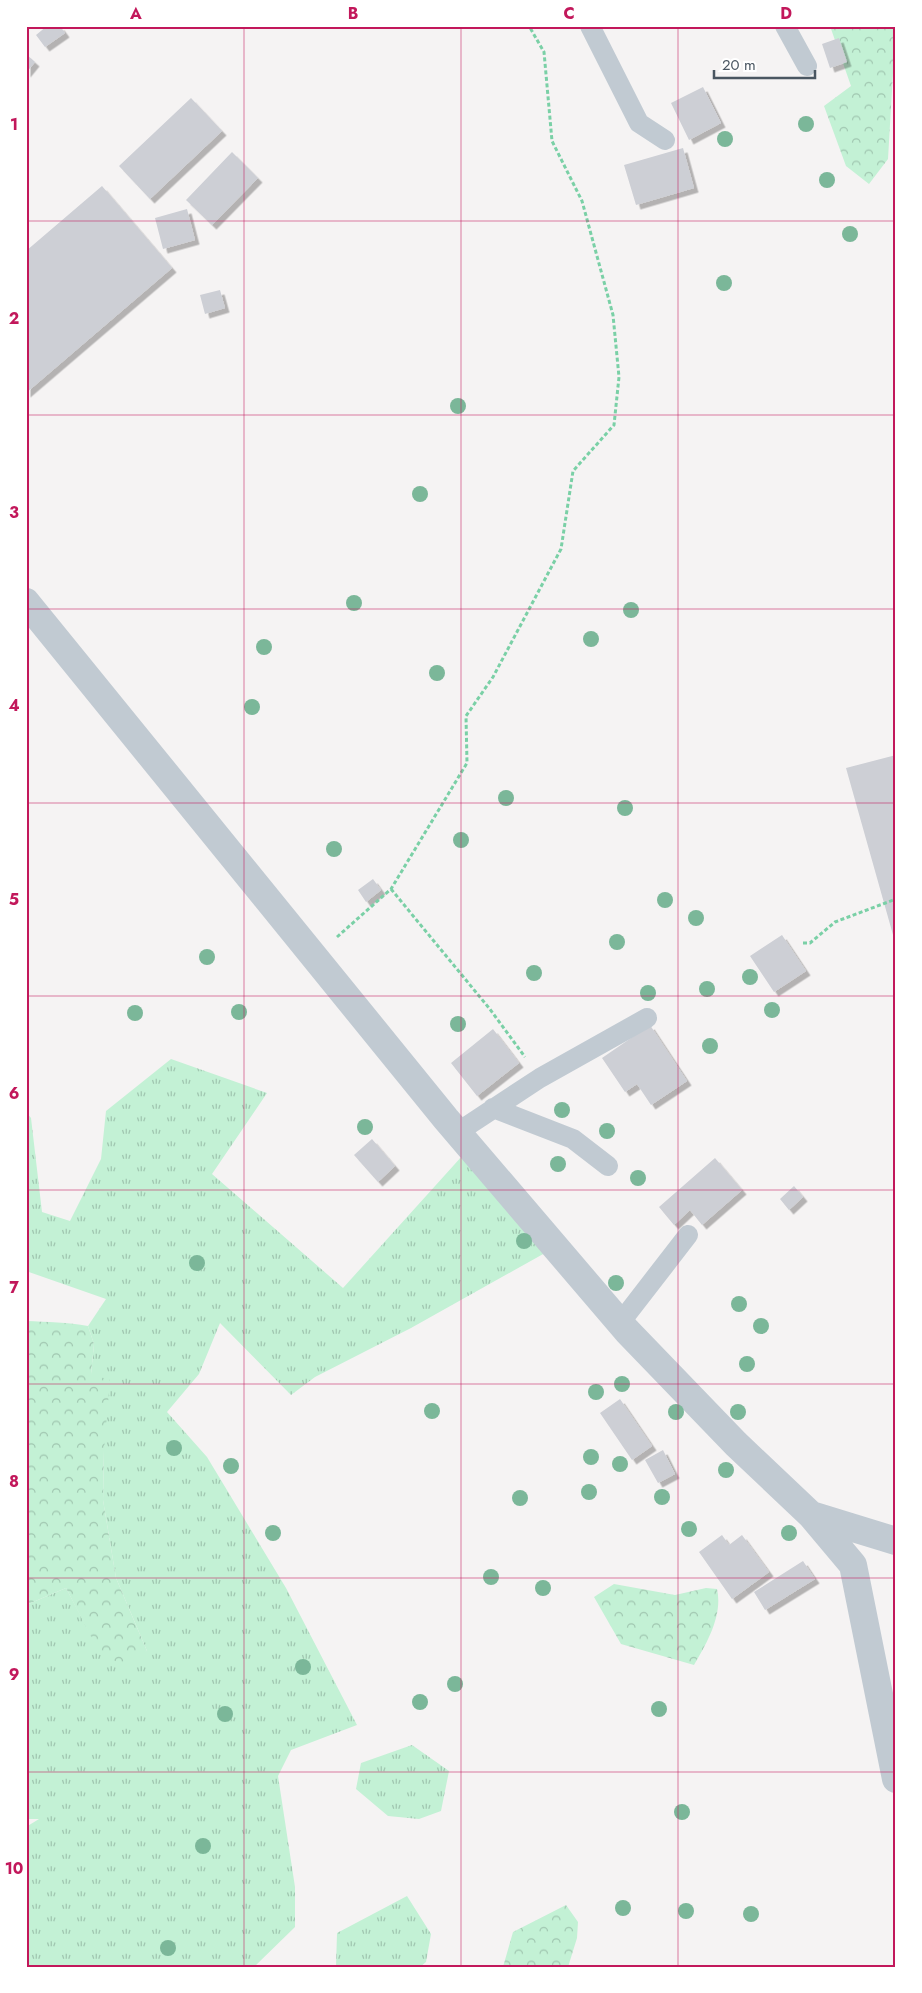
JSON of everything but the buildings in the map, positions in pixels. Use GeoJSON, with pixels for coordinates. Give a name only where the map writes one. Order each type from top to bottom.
{"type":"FeatureCollection","features":[{"type":"Feature","properties":{"kind":"street"},"geometry":{"type":"LineString","coordinates":[[26,602],[458,1132],[620,1323],[736,1444],[811,1515],[853,1565],[896,1779]]}},
{"type":"Feature","properties":{"kind":"street"},"geometry":{"type":"LineString","coordinates":[[811,1515],[896,1541]]}},
{"type":"Feature","properties":{"kind":"lane"},"geometry":{"type":"LineString","coordinates":[[590,26],[639,123],[665,140]]}},
{"type":"Feature","properties":{"kind":"lane"},"geometry":{"type":"LineString","coordinates":[[785,26],[807,66]]}},
{"type":"Feature","properties":{"kind":"lane"},"geometry":{"type":"LineString","coordinates":[[458,1132],[540,1078],[647,1018]]}},
{"type":"Feature","properties":{"kind":"lane"},"geometry":{"type":"LineString","coordinates":[[493,1108],[573,1139],[608,1166]]}},
{"type":"Feature","properties":{"kind":"lane"},"geometry":{"type":"LineString","coordinates":[[620,1323],[688,1235]]}},
{"type":"Feature","properties":{"kind":"path"},"geometry":{"type":"LineString","coordinates":[[314,956],[392,889],[468,763],[466,716],[493,677],[561,549],[573,471],[614,425],[619,376],[613,315],[582,201],[552,141],[544,52],[529,26]]}},
{"type":"Feature","properties":{"kind":"path"},"geometry":{"type":"LineString","coordinates":[[392,889],[489,1008],[540,1078]]}},
{"type":"Feature","properties":{"kind":"path"},"geometry":{"type":"LineString","coordinates":[[803,943],[810,943],[835,922],[896,899]]}},
{"type":"Feature","properties":{"kind":"green space"},"geometry":{"type":"Polygon","coordinates":[[[830,26],[896,26],[896,73],[893,73],[888,159],[869,184],[846,166],[824,106],[851,86],[830,26]]]}},
{"type":"Feature","properties":{"kind":"green space"},"geometry":{"type":"Polygon","coordinates":[[[171,1059],[267,1093],[212,1174],[343,1288],[463,1155],[545,1253],[411,1328],[315,1377],[291,1395],[220,1323],[199,1374],[167,1412],[207,1457],[286,1588],[357,1725],[291,1750],[278,1776],[295,1887],[295,1927],[254,1967],[26,1967],[26,1827],[39,1819],[26,1819],[26,1605],[66,1588],[101,1654],[147,1651],[116,1578],[103,1500],[104,1450],[91,1374],[94,1344],[88,1326],[106,1299],[26,1271],[26,1112],[31,1118],[42,1212],[70,1221],[101,1159],[106,1111],[171,1059]]]}},
{"type":"Feature","properties":{"kind":"green space"},"geometry":{"type":"Polygon","coordinates":[[[26,1321],[88,1326],[94,1344],[91,1374],[110,1380],[104,1450],[103,1500],[116,1578],[147,1651],[122,1664],[100,1654],[66,1588],[26,1605],[26,1321]]]}},
{"type":"Feature","properties":{"kind":"green space"},"geometry":{"type":"Polygon","coordinates":[[[614,1584],[675,1595],[706,1588],[717,1589],[718,1609],[716,1619],[709,1638],[694,1665],[621,1644],[594,1597],[614,1584]]]}},
{"type":"Feature","properties":{"kind":"green space"},"geometry":{"type":"Polygon","coordinates":[[[412,1745],[449,1771],[441,1811],[419,1819],[388,1816],[356,1789],[361,1763],[412,1745]]]}},
{"type":"Feature","properties":{"kind":"green space"},"geometry":{"type":"Polygon","coordinates":[[[407,1896],[431,1934],[426,1962],[420,1967],[336,1967],[337,1933],[407,1896]]]}},
{"type":"Feature","properties":{"kind":"green space"},"geometry":{"type":"Polygon","coordinates":[[[566,1905],[578,1922],[577,1938],[568,1967],[503,1967],[513,1932],[566,1905]]]}}]}
